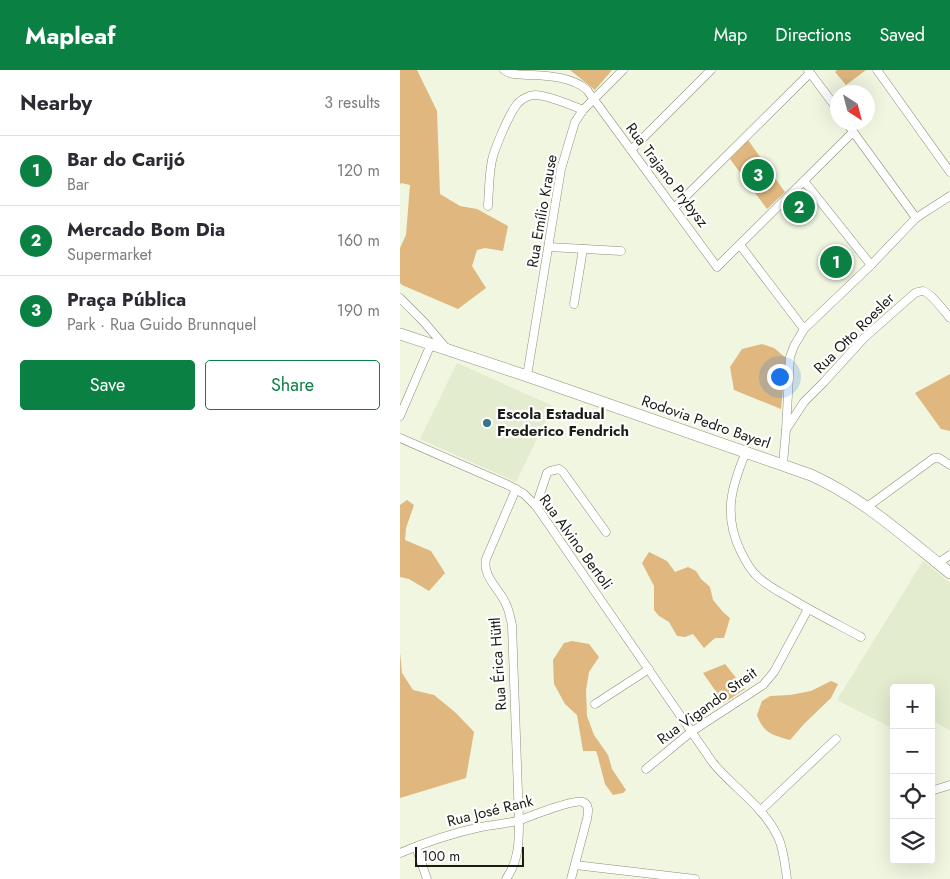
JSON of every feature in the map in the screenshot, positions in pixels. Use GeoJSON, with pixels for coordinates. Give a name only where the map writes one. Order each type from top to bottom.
{"type":"FeatureCollection","features":[{"type":"Feature","properties":{"kind":"main road","name":"Rodovia Pedro Bayerl"},"geometry":{"type":"LineString","coordinates":[[400,334],[783,464],[822,480],[867,507],[950,573]]}},
{"type":"Feature","properties":{"kind":"street","name":"Rua Trajano Prybysz"},"geometry":{"type":"LineString","coordinates":[[504,70],[511,74],[547,76],[581,84],[717,267],[740,245]]}},
{"type":"Feature","properties":{"kind":"street","name":"Rua Emílio Krause"},"geometry":{"type":"LineString","coordinates":[[527,376],[564,159],[575,122],[583,110],[623,70]]}},
{"type":"Feature","properties":{"kind":"street"},"geometry":{"type":"LineString","coordinates":[[631,150],[710,70]]}},
{"type":"Feature","properties":{"kind":"street"},"geometry":{"type":"LineString","coordinates":[[878,70],[950,172]]}},
{"type":"Feature","properties":{"kind":"street"},"geometry":{"type":"LineString","coordinates":[[674,208],[809,71],[830,99]]}},
{"type":"Feature","properties":{"kind":"street"},"geometry":{"type":"LineString","coordinates":[[488,206],[492,160],[503,130],[518,104],[523,99],[536,95],[559,100],[583,110]]}},
{"type":"Feature","properties":{"kind":"street"},"geometry":{"type":"LineString","coordinates":[[804,329],[740,245],[853,132],[916,218]]}},
{"type":"Feature","properties":{"kind":"street"},"geometry":{"type":"LineString","coordinates":[[804,181],[870,265]]}},
{"type":"Feature","properties":{"kind":"street"},"geometry":{"type":"LineString","coordinates":[[783,464],[790,357],[804,329],[916,218],[950,196]]}},
{"type":"Feature","properties":{"kind":"street"},"geometry":{"type":"LineString","coordinates":[[549,248],[622,251]]}},
{"type":"Feature","properties":{"kind":"street"},"geometry":{"type":"LineString","coordinates":[[574,304],[583,249]]}},
{"type":"Feature","properties":{"kind":"street","name":"Rua Otto Roesler"},"geometry":{"type":"LineString","coordinates":[[786,430],[804,402],[864,338],[915,293],[920,291],[931,296],[950,318]]}},
{"type":"Feature","properties":{"kind":"street"},"geometry":{"type":"LineString","coordinates":[[400,298],[424,322],[447,350]]}},
{"type":"Feature","properties":{"kind":"street"},"geometry":{"type":"LineString","coordinates":[[400,416],[431,344]]}},
{"type":"Feature","properties":{"kind":"street","name":"Rua Alvino Bertoli"},"geometry":{"type":"LineString","coordinates":[[400,438],[516,489],[536,506],[691,732],[723,775],[768,820],[782,846],[787,879]]}},
{"type":"Feature","properties":{"kind":"street"},"geometry":{"type":"LineString","coordinates":[[746,452],[736,475],[731,495],[730,517],[736,542],[748,565],[769,586],[861,637]]}},
{"type":"Feature","properties":{"kind":"street"},"geometry":{"type":"LineString","coordinates":[[867,507],[934,458],[939,458],[950,465]]}},
{"type":"Feature","properties":{"kind":"street"},"geometry":{"type":"LineString","coordinates":[[536,506],[547,474],[550,471],[559,469],[606,532]]}},
{"type":"Feature","properties":{"kind":"street","name":"Rua Érica Hüttl"},"geometry":{"type":"LineString","coordinates":[[506,879],[516,859],[519,840],[512,625],[509,611],[489,576],[485,564],[516,489]]}},
{"type":"Feature","properties":{"kind":"street"},"geometry":{"type":"LineString","coordinates":[[938,564],[950,555]]}},
{"type":"Feature","properties":{"kind":"street","name":"Rua Vigando Streit"},"geometry":{"type":"LineString","coordinates":[[646,769],[691,732],[763,685],[774,672],[808,609]]}},
{"type":"Feature","properties":{"kind":"street"},"geometry":{"type":"LineString","coordinates":[[595,704],[649,669]]}},
{"type":"Feature","properties":{"kind":"street"},"geometry":{"type":"LineString","coordinates":[[760,811],[836,739]]}},
{"type":"Feature","properties":{"kind":"street"},"geometry":{"type":"LineString","coordinates":[[935,790],[950,784]]}},
{"type":"Feature","properties":{"kind":"street","name":"Rua José Rank"},"geometry":{"type":"LineString","coordinates":[[400,854],[416,846],[464,831],[519,820],[546,810],[578,802],[587,806],[588,811],[575,865]]}},
{"type":"Feature","properties":{"kind":"street"},"geometry":{"type":"LineString","coordinates":[[416,846],[427,879]]}},
{"type":"Feature","properties":{"kind":"street"},"geometry":{"type":"LineString","coordinates":[[571,879],[575,865],[695,879]]}},
{"type":"Feature","properties":{"kind":"shaded area"},"geometry":{"type":"Polygon","coordinates":[[[400,70],[417,70],[437,111],[440,194],[460,206],[477,209],[508,226],[503,251],[485,248],[477,250],[472,266],[486,288],[458,309],[400,283],[400,248],[406,235],[410,185],[401,183],[400,185],[400,70]]]}},
{"type":"Feature","properties":{"kind":"shaded area"},"geometry":{"type":"Polygon","coordinates":[[[570,70],[612,70],[595,90],[570,70]]]}},
{"type":"Feature","properties":{"kind":"shaded area"},"geometry":{"type":"Polygon","coordinates":[[[837,70],[866,70],[846,85],[835,72],[837,70]]]}},
{"type":"Feature","properties":{"kind":"shaded area"},"geometry":{"type":"Polygon","coordinates":[[[748,140],[785,192],[767,209],[730,159],[748,140]]]}},
{"type":"Feature","properties":{"kind":"shaded area"},"geometry":{"type":"Polygon","coordinates":[[[762,344],[774,348],[786,358],[781,409],[734,390],[730,367],[742,349],[762,344]]]}},
{"type":"Feature","properties":{"kind":"shaded area","name":"Escola Estadual Frederico Fendrich"},"geometry":{"type":"Polygon","coordinates":[[[457,363],[553,406],[516,482],[420,439],[457,363]]]}},
{"type":"Feature","properties":{"kind":"shaded area"},"geometry":{"type":"Polygon","coordinates":[[[950,374],[950,431],[941,429],[915,393],[950,374]]]}},
{"type":"Feature","properties":{"kind":"shaded area"},"geometry":{"type":"Polygon","coordinates":[[[407,500],[414,505],[406,528],[405,540],[431,551],[445,573],[429,591],[409,579],[400,577],[400,505],[407,500]]]}},
{"type":"Feature","properties":{"kind":"shaded area"},"geometry":{"type":"Polygon","coordinates":[[[649,552],[667,561],[675,572],[688,567],[696,571],[701,579],[710,587],[713,600],[730,618],[724,638],[715,638],[704,648],[693,634],[685,637],[677,636],[669,622],[659,616],[654,610],[654,586],[642,563],[649,552]]]}},
{"type":"Feature","properties":{"kind":"shaded area"},"geometry":{"type":"Polygon","coordinates":[[[923,561],[950,583],[950,731],[935,722],[935,684],[890,684],[890,727],[837,700],[923,561]]]}},
{"type":"Feature","properties":{"kind":"shaded area"},"geometry":{"type":"Polygon","coordinates":[[[572,641],[589,644],[599,657],[589,672],[586,690],[587,716],[594,735],[608,755],[612,769],[626,790],[623,793],[613,795],[605,784],[596,751],[583,751],[577,715],[565,704],[554,684],[553,660],[564,643],[572,641]]]}},
{"type":"Feature","properties":{"kind":"shaded area"},"geometry":{"type":"Polygon","coordinates":[[[400,652],[402,673],[413,690],[434,695],[456,713],[474,732],[466,778],[400,798],[400,652]]]}},
{"type":"Feature","properties":{"kind":"shaded area"},"geometry":{"type":"Polygon","coordinates":[[[725,664],[745,689],[724,703],[703,673],[725,664]]]}},
{"type":"Feature","properties":{"kind":"shaded area"},"geometry":{"type":"Polygon","coordinates":[[[831,681],[838,684],[831,698],[790,740],[774,735],[762,726],[757,715],[762,701],[770,696],[811,691],[831,681]]]}},
{"type":"Feature","properties":{"kind":"place","name":"Praça Pública"},"geometry":{"type":"Point","coordinates":[758,175]}},
{"type":"Feature","properties":{"kind":"place","name":"Mercado Bom Dia"},"geometry":{"type":"Point","coordinates":[799,207]}},
{"type":"Feature","properties":{"kind":"place","name":"Bar do Carijó"},"geometry":{"type":"Point","coordinates":[836,262]}},
{"type":"Feature","properties":{"kind":"place","name":"Escola Estadual Frederico Fendrich"},"geometry":{"type":"Point","coordinates":[487,423]}}]}
